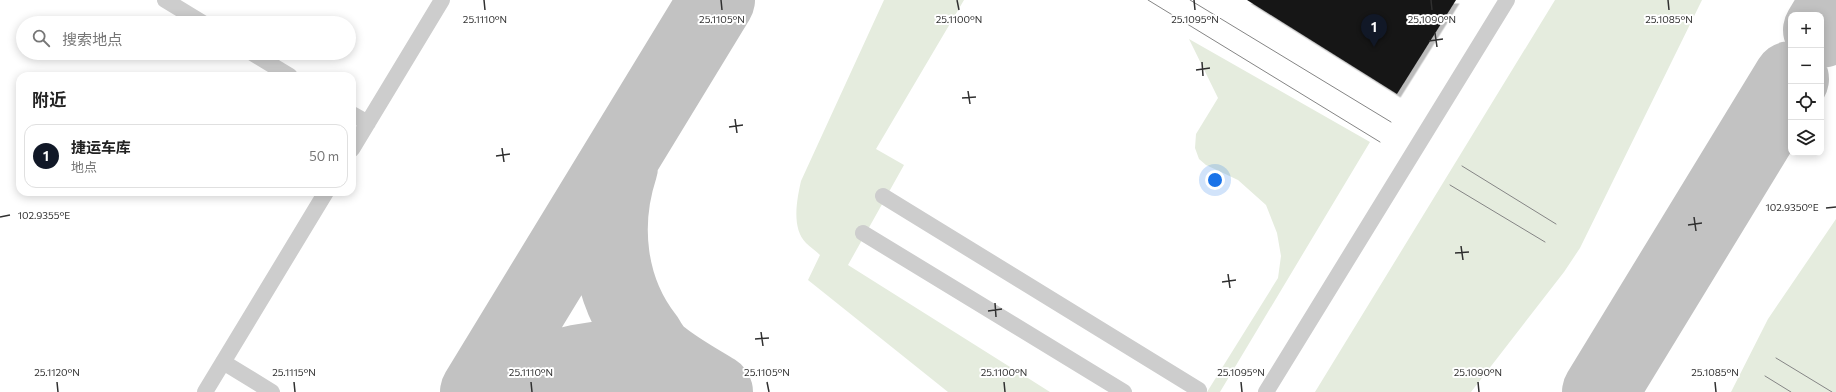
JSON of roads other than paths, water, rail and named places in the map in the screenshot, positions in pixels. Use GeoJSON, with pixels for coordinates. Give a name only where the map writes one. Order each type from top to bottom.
{"type":"FeatureCollection","features":[{"type":"Feature","properties":{"kind":"lane"},"geometry":{"type":"LineString","coordinates":[[165,0],[191,16]]}},
{"type":"Feature","properties":{"kind":"lane"},"geometry":{"type":"LineString","coordinates":[[356,142],[442,0]]}},
{"type":"Feature","properties":{"kind":"lane"},"geometry":{"type":"LineString","coordinates":[[1266,392],[1507,0]]}},
{"type":"Feature","properties":{"kind":"lane"},"geometry":{"type":"LineString","coordinates":[[264,60],[283,72]]}},
{"type":"Feature","properties":{"kind":"lane"},"geometry":{"type":"LineString","coordinates":[[356,116],[368,123]]}},
{"type":"Feature","properties":{"kind":"lane"},"geometry":{"type":"LineString","coordinates":[[204,392],[324,196]]}},
{"type":"Feature","properties":{"kind":"lane"},"geometry":{"type":"LineString","coordinates":[[883,196],[1199,390]]}},
{"type":"Feature","properties":{"kind":"lane"},"geometry":{"type":"LineString","coordinates":[[863,233],[1124,392]]}},
{"type":"Feature","properties":{"kind":"lane"},"geometry":{"type":"LineString","coordinates":[[223,362],[272,392]]}},
{"type":"Feature","properties":{"kind":"tram line"},"geometry":{"type":"LineString","coordinates":[[1148,0],[1380,142]]}},
{"type":"Feature","properties":{"kind":"tram line"},"geometry":{"type":"LineString","coordinates":[[1190,0],[1391,122]]}},
{"type":"Feature","properties":{"kind":"tram line"},"geometry":{"type":"LineString","coordinates":[[1462,166],[1556,224]]}},
{"type":"Feature","properties":{"kind":"tram line"},"geometry":{"type":"LineString","coordinates":[[1450,185],[1545,242]]}},
{"type":"Feature","properties":{"kind":"tram line"},"geometry":{"type":"LineString","coordinates":[[1776,358],[1832,392]]}},
{"type":"Feature","properties":{"kind":"tram line"},"geometry":{"type":"LineString","coordinates":[[1765,376],[1791,392]]}},
{"type":"Feature","properties":{"kind":"place","name":"捷运车库"},"geometry":{"type":"Point","coordinates":[1374,47]}}]}
